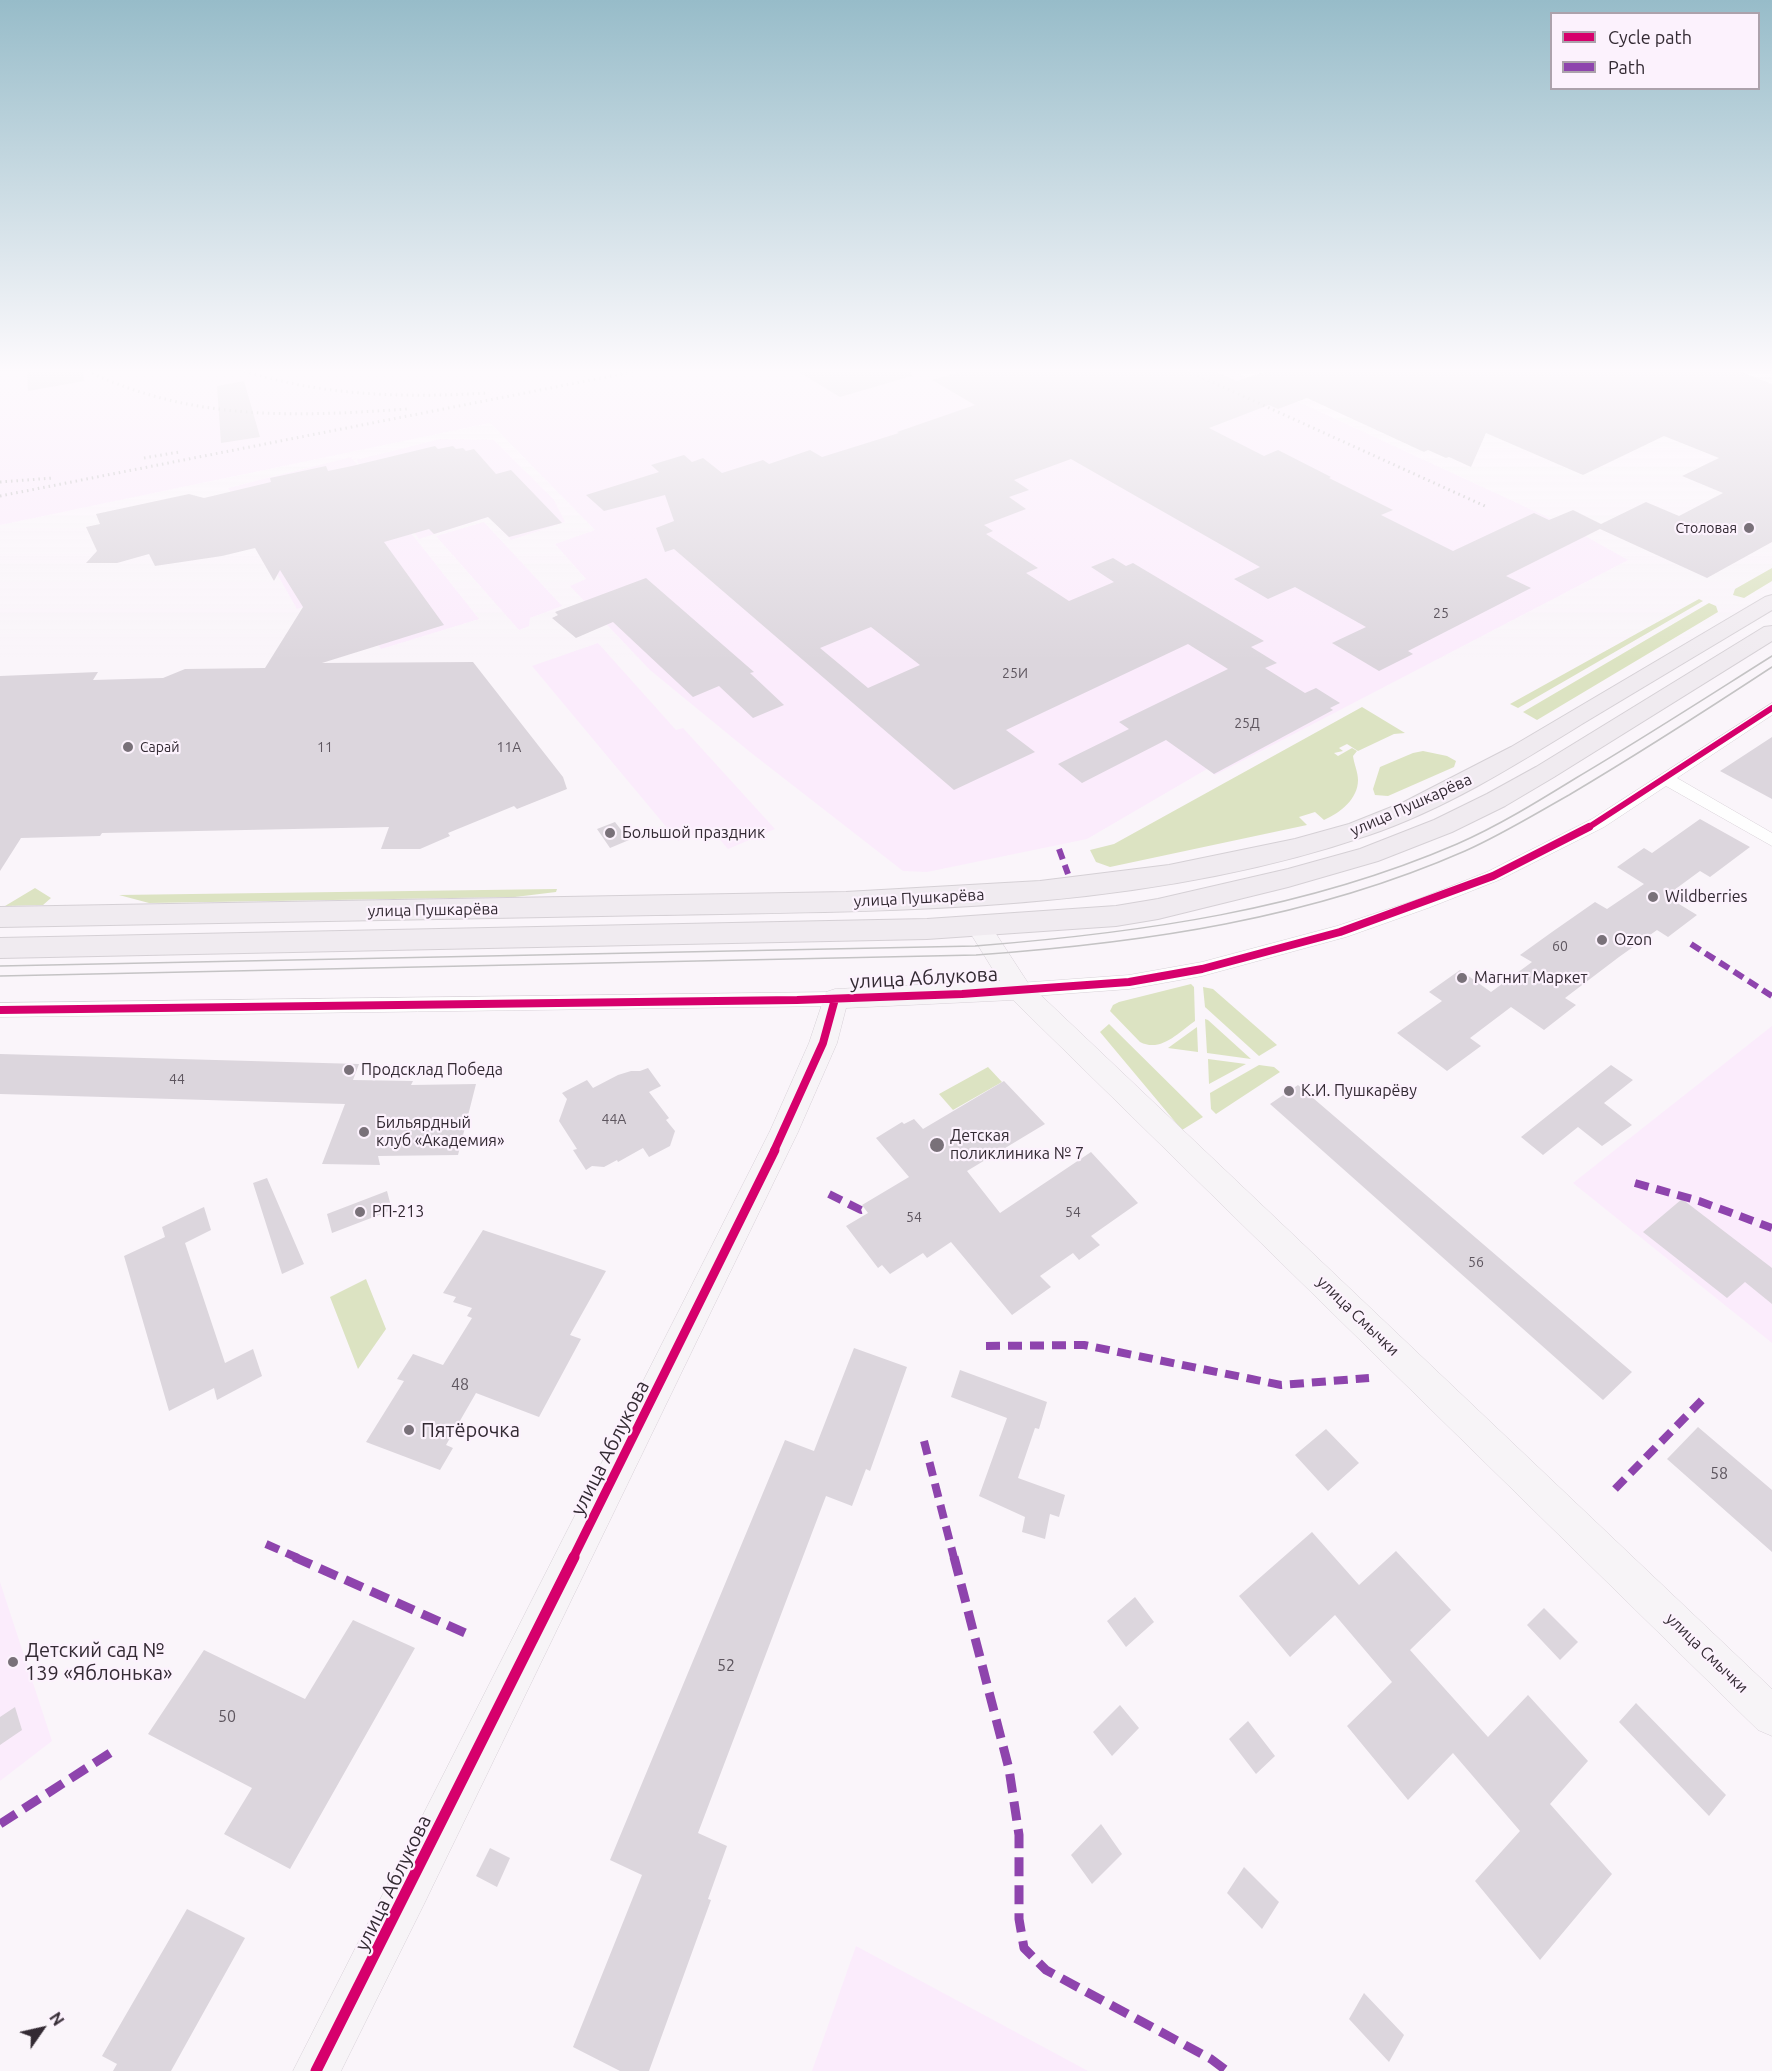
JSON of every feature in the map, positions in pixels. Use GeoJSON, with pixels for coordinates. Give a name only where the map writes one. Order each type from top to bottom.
{"type":"FeatureCollection","features":[{"type":"Feature","properties":{"kind":"main road","name":"улица Пушкарёва"},"geometry":{"type":"LineString","coordinates":[[0,948],[696,935],[975,911],[1056,890],[1179,873],[1280,851],[1360,829],[1425,802],[1496,765],[1766,612]]}},
{"type":"Feature","properties":{"kind":"main road","name":"улица Пушкарёва"},"geometry":{"type":"LineString","coordinates":[[0,917],[835,902],[975,911],[1116,916],[1222,896],[1288,878],[1369,855],[1443,826],[1526,783],[1772,633]]}},
{"type":"Feature","properties":{"kind":"main road"},"geometry":{"type":"LineString","coordinates":[[1496,765],[1526,783]]}},
{"type":"Feature","properties":{"kind":"street"},"geometry":{"type":"LineString","coordinates":[[1019,990],[1129,982],[1259,956],[1340,932],[1493,876],[1598,823],[1772,708]]}},
{"type":"Feature","properties":{"kind":"street"},"geometry":{"type":"LineString","coordinates":[[1666,779],[1772,840]]}},
{"type":"Feature","properties":{"kind":"street","name":"улица Смычки"},"geometry":{"type":"LineString","coordinates":[[975,911],[1019,990],[1772,1716]]}},
{"type":"Feature","properties":{"kind":"street","name":"улица Аблукова"},"geometry":{"type":"LineString","coordinates":[[316,2071],[410,1887],[774,1153],[823,1043],[835,999],[1019,990]]}},
{"type":"Feature","properties":{"kind":"street"},"geometry":{"type":"LineString","coordinates":[[0,1010],[835,999]]}},
{"type":"Feature","properties":{"kind":"shaded area"},"geometry":{"type":"Polygon","coordinates":[[[0,468],[276,468],[0,525],[0,468]]]}},
{"type":"Feature","properties":{"kind":"shaded area"},"geometry":{"type":"Polygon","coordinates":[[[309,468],[359,468],[479,619],[381,649],[345,594],[297,609],[228,488],[309,468]]]}},
{"type":"Feature","properties":{"kind":"shaded area"},"geometry":{"type":"Polygon","coordinates":[[[362,468],[522,468],[554,500],[565,522],[511,540],[489,517],[419,539],[362,468]]]}},
{"type":"Feature","properties":{"kind":"shaded area"},"geometry":{"type":"Polygon","coordinates":[[[534,468],[1441,468],[1571,528],[1628,560],[1215,775],[1207,769],[1087,839],[927,872],[903,871],[750,752],[650,670],[570,586],[586,579],[555,544],[595,530],[534,468]]]}},
{"type":"Feature","properties":{"kind":"shaded area"},"geometry":{"type":"Polygon","coordinates":[[[484,522],[562,606],[530,618],[529,626],[519,630],[436,536],[484,522]]]}},
{"type":"Feature","properties":{"kind":"shaded area"},"geometry":{"type":"Polygon","coordinates":[[[598,643],[676,730],[683,728],[775,829],[728,849],[710,828],[678,841],[532,666],[598,643]]]}},
{"type":"Feature","properties":{"kind":"shaded area"},"geometry":{"type":"Polygon","coordinates":[[[1772,1026],[1772,1343],[1573,1183],[1772,1026]]]}},
{"type":"Feature","properties":{"kind":"shaded area","name":"Детский сад № 139 «Яблонька»"},"geometry":{"type":"Polygon","coordinates":[[[0,1582],[52,1741],[0,1781],[0,1582]]]}},
{"type":"Feature","properties":{"kind":"shaded area"},"geometry":{"type":"Polygon","coordinates":[[[856,1946],[1088,2071],[812,2071],[856,1946]]]}},
{"type":"Feature","properties":{"kind":"green space"},"geometry":{"type":"Polygon","coordinates":[[[1772,568],[1772,581],[1744,598],[1733,595],[1735,589],[1772,568]]]}},
{"type":"Feature","properties":{"kind":"green space"},"geometry":{"type":"Polygon","coordinates":[[[1699,599],[1703,601],[1518,708],[1510,704],[1699,599]]]}},
{"type":"Feature","properties":{"kind":"green space"},"geometry":{"type":"Polygon","coordinates":[[[1709,603],[1716,606],[1718,612],[1537,720],[1523,712],[1709,603]]]}},
{"type":"Feature","properties":{"kind":"green space"},"geometry":{"type":"Polygon","coordinates":[[[1362,707],[1405,733],[1394,734],[1358,751],[1347,744],[1339,748],[1343,751],[1334,753],[1338,756],[1352,748],[1357,751],[1353,756],[1358,780],[1351,799],[1330,817],[1324,820],[1315,812],[1299,817],[1307,825],[1110,867],[1096,862],[1090,850],[1114,844],[1362,707]]]}},
{"type":"Feature","properties":{"kind":"green space"},"geometry":{"type":"Polygon","coordinates":[[[1423,751],[1447,756],[1456,761],[1454,767],[1388,796],[1375,795],[1373,789],[1380,767],[1423,751]]]}},
{"type":"Feature","properties":{"kind":"green space"},"geometry":{"type":"Polygon","coordinates":[[[35,888],[51,898],[43,905],[5,906],[35,888]]]}},
{"type":"Feature","properties":{"kind":"green space"},"geometry":{"type":"Polygon","coordinates":[[[557,889],[556,892],[515,897],[149,903],[119,895],[557,889]]]}},
{"type":"Feature","properties":{"kind":"green space"},"geometry":{"type":"Polygon","coordinates":[[[1191,984],[1194,987],[1195,1021],[1162,1043],[1148,1045],[1140,1042],[1110,1011],[1113,1005],[1119,1002],[1191,984]]]}},
{"type":"Feature","properties":{"kind":"green space"},"geometry":{"type":"Polygon","coordinates":[[[1203,987],[1213,989],[1277,1045],[1259,1056],[1205,1007],[1203,987]]]}},
{"type":"Feature","properties":{"kind":"green space"},"geometry":{"type":"Polygon","coordinates":[[[1205,1019],[1208,1020],[1251,1059],[1207,1053],[1205,1019]]]}},
{"type":"Feature","properties":{"kind":"green space"},"geometry":{"type":"Polygon","coordinates":[[[1109,1024],[1203,1117],[1182,1130],[1100,1032],[1109,1024]]]}},
{"type":"Feature","properties":{"kind":"green space"},"geometry":{"type":"Polygon","coordinates":[[[1197,1027],[1198,1052],[1168,1048],[1197,1027]]]}},
{"type":"Feature","properties":{"kind":"green space"},"geometry":{"type":"Polygon","coordinates":[[[1208,1059],[1246,1064],[1209,1084],[1208,1059]]]}},
{"type":"Feature","properties":{"kind":"green space"},"geometry":{"type":"Polygon","coordinates":[[[1259,1065],[1274,1067],[1280,1072],[1216,1114],[1211,1109],[1210,1093],[1259,1065]]]}},
{"type":"Feature","properties":{"kind":"green space"},"geometry":{"type":"Polygon","coordinates":[[[988,1067],[1002,1082],[953,1110],[939,1094],[988,1067]]]}},
{"type":"Feature","properties":{"kind":"green space"},"geometry":{"type":"Polygon","coordinates":[[[366,1279],[386,1329],[358,1369],[330,1297],[366,1279]]]}},
{"type":"Feature","properties":{"kind":"building"},"geometry":{"type":"Polygon","coordinates":[[[318,468],[327,468],[328,471],[344,468],[490,468],[496,474],[511,470],[562,523],[509,537],[488,517],[434,534],[429,529],[384,542],[444,625],[322,663],[473,662],[563,777],[567,789],[517,809],[514,806],[448,833],[450,836],[420,849],[381,849],[389,827],[102,833],[100,836],[21,838],[0,871],[0,676],[98,672],[93,680],[163,678],[185,669],[265,668],[303,607],[280,570],[274,581],[255,548],[222,556],[155,566],[149,554],[117,563],[86,563],[97,551],[86,527],[100,524],[96,514],[189,494],[204,498],[271,482],[270,478],[318,468]]]}},
{"type":"Feature","properties":{"kind":"building"},"geometry":{"type":"Polygon","coordinates":[[[654,468],[715,468],[722,473],[739,468],[1048,468],[1014,480],[1029,490],[1009,497],[1026,509],[984,525],[993,531],[986,534],[1038,568],[1026,573],[1069,601],[1114,582],[1091,567],[1113,558],[1126,566],[1133,563],[1264,641],[1251,647],[1277,663],[1265,668],[1305,693],[1316,688],[1340,703],[1330,708],[1333,710],[1214,774],[1166,740],[1082,783],[1058,764],[1129,729],[1119,722],[1228,669],[1188,644],[1006,730],[1035,752],[954,790],[674,549],[665,552],[656,528],[674,521],[665,495],[604,511],[586,495],[659,472],[654,468]],[[871,627],[820,648],[868,688],[920,665],[871,627]]]}},
{"type":"Feature","properties":{"kind":"building"},"geometry":{"type":"Polygon","coordinates":[[[1086,468],[1313,468],[1393,510],[1381,515],[1453,551],[1534,513],[1549,520],[1573,510],[1601,524],[1646,502],[1679,516],[1723,493],[1682,476],[1699,468],[1772,468],[1772,542],[1707,578],[1600,529],[1506,576],[1531,588],[1408,651],[1413,654],[1379,671],[1332,643],[1366,627],[1295,587],[1268,599],[1234,579],[1260,567],[1086,468]]]}},
{"type":"Feature","properties":{"kind":"building"},"geometry":{"type":"Polygon","coordinates":[[[1566,468],[1598,468],[1583,475],[1566,468]]]}},
{"type":"Feature","properties":{"kind":"building"},"geometry":{"type":"Polygon","coordinates":[[[646,578],[754,672],[750,673],[784,705],[753,718],[719,686],[693,697],[613,622],[576,638],[552,618],[558,615],[555,612],[646,578]]]}},
{"type":"Feature","properties":{"kind":"building"},"geometry":{"type":"Polygon","coordinates":[[[1772,737],[1772,799],[1720,771],[1772,737]]]}},
{"type":"Feature","properties":{"kind":"building"},"geometry":{"type":"Polygon","coordinates":[[[1700,819],[1750,847],[1710,877],[1700,871],[1666,896],[1697,915],[1668,937],[1657,930],[1619,957],[1565,998],[1576,1005],[1544,1030],[1511,1007],[1470,1038],[1481,1046],[1447,1071],[1397,1033],[1442,1001],[1429,992],[1460,970],[1491,992],[1532,962],[1520,955],[1552,932],[1595,902],[1607,909],[1644,884],[1617,867],[1644,848],[1652,853],[1700,819]]]}},
{"type":"Feature","properties":{"kind":"building"},"geometry":{"type":"Polygon","coordinates":[[[615,822],[629,840],[610,848],[597,829],[615,822]]]}},
{"type":"Feature","properties":{"kind":"building"},"geometry":{"type":"Polygon","coordinates":[[[0,1054],[359,1064],[353,1080],[413,1081],[411,1085],[476,1084],[458,1155],[378,1156],[380,1165],[322,1164],[345,1104],[0,1094],[0,1054]]]}},
{"type":"Feature","properties":{"kind":"building"},"geometry":{"type":"Polygon","coordinates":[[[1611,1065],[1633,1080],[1604,1103],[1632,1125],[1602,1146],[1578,1127],[1543,1155],[1521,1137],[1611,1065]]]}},
{"type":"Feature","properties":{"kind":"building"},"geometry":{"type":"Polygon","coordinates":[[[648,1068],[661,1086],[649,1092],[669,1118],[666,1120],[675,1131],[670,1146],[649,1157],[643,1148],[618,1162],[617,1160],[604,1167],[592,1166],[586,1170],[573,1150],[577,1149],[559,1121],[567,1099],[562,1093],[587,1080],[593,1088],[618,1075],[648,1068]]]}},
{"type":"Feature","properties":{"kind":"building"},"geometry":{"type":"Polygon","coordinates":[[[1004,1081],[1045,1124],[967,1171],[1000,1213],[1091,1152],[1138,1203],[1091,1236],[1100,1245],[1079,1260],[1073,1253],[1040,1276],[1051,1287],[1012,1315],[951,1242],[927,1258],[923,1253],[890,1274],[882,1265],[878,1268],[846,1226],[868,1213],[862,1205],[909,1177],[876,1138],[902,1122],[904,1124],[914,1119],[923,1129],[1004,1081]]]}},
{"type":"Feature","properties":{"kind":"building"},"geometry":{"type":"Polygon","coordinates":[[[1298,1085],[1632,1372],[1603,1400],[1270,1104],[1298,1085]]]}},
{"type":"Feature","properties":{"kind":"building"},"geometry":{"type":"Polygon","coordinates":[[[267,1178],[304,1264],[282,1274],[253,1183],[267,1178]]]}},
{"type":"Feature","properties":{"kind":"building","name":"РП-213"},"geometry":{"type":"Polygon","coordinates":[[[387,1191],[392,1210],[332,1233],[327,1214],[387,1191]]]}},
{"type":"Feature","properties":{"kind":"building"},"geometry":{"type":"Polygon","coordinates":[[[1682,1199],[1772,1268],[1772,1304],[1745,1282],[1727,1298],[1643,1232],[1682,1199]]]}},
{"type":"Feature","properties":{"kind":"building"},"geometry":{"type":"Polygon","coordinates":[[[204,1207],[211,1230],[185,1243],[225,1363],[253,1349],[262,1376],[217,1400],[214,1388],[169,1411],[124,1256],[165,1237],[162,1227],[204,1207]]]}},
{"type":"Feature","properties":{"kind":"building"},"geometry":{"type":"Polygon","coordinates":[[[483,1230],[606,1271],[570,1335],[581,1339],[539,1417],[476,1393],[446,1445],[453,1448],[440,1470],[366,1442],[404,1381],[397,1379],[413,1354],[443,1365],[472,1318],[467,1316],[472,1308],[453,1302],[456,1297],[443,1293],[483,1230]]]}},
{"type":"Feature","properties":{"kind":"building"},"geometry":{"type":"Polygon","coordinates":[[[854,1348],[907,1367],[870,1471],[866,1469],[852,1506],[826,1496],[698,1833],[727,1846],[708,1899],[711,1900],[649,2071],[620,2071],[573,2047],[642,1875],[610,1860],[785,1440],[814,1451],[854,1348]]]}},
{"type":"Feature","properties":{"kind":"building"},"geometry":{"type":"Polygon","coordinates":[[[960,1370],[1047,1402],[1039,1429],[1035,1428],[1018,1478],[1065,1495],[1059,1517],[1050,1514],[1045,1539],[1022,1532],[1025,1517],[979,1496],[1007,1418],[951,1397],[960,1370]]]}},
{"type":"Feature","properties":{"kind":"building"},"geometry":{"type":"Polygon","coordinates":[[[1698,1427],[1772,1490],[1772,1552],[1667,1459],[1698,1427]]]}},
{"type":"Feature","properties":{"kind":"building"},"geometry":{"type":"Polygon","coordinates":[[[1326,1429],[1359,1463],[1328,1491],[1295,1455],[1326,1429]]]}},
{"type":"Feature","properties":{"kind":"building"},"geometry":{"type":"Polygon","coordinates":[[[1312,1532],[1359,1585],[1396,1551],[1451,1610],[1410,1650],[1488,1737],[1528,1695],[1588,1761],[1550,1804],[1612,1874],[1540,1960],[1475,1881],[1520,1831],[1453,1753],[1408,1800],[1347,1726],[1392,1682],[1335,1615],[1290,1657],[1239,1596],[1312,1532]]]}},
{"type":"Feature","properties":{"kind":"building"},"geometry":{"type":"Polygon","coordinates":[[[1135,1597],[1154,1622],[1126,1647],[1107,1621],[1135,1597]]]}},
{"type":"Feature","properties":{"kind":"building"},"geometry":{"type":"Polygon","coordinates":[[[1544,1608],[1578,1642],[1560,1660],[1527,1625],[1544,1608]]]}},
{"type":"Feature","properties":{"kind":"building"},"geometry":{"type":"Polygon","coordinates":[[[353,1620],[415,1648],[290,1869],[224,1834],[252,1788],[148,1734],[204,1650],[305,1699],[353,1620]]]}},
{"type":"Feature","properties":{"kind":"building"},"geometry":{"type":"Polygon","coordinates":[[[1636,1703],[1726,1795],[1709,1816],[1619,1722],[1636,1703]]]}},
{"type":"Feature","properties":{"kind":"building"},"geometry":{"type":"Polygon","coordinates":[[[1120,1705],[1139,1728],[1112,1756],[1093,1732],[1120,1705]]]}},
{"type":"Feature","properties":{"kind":"building"},"geometry":{"type":"Polygon","coordinates":[[[15,1707],[22,1730],[0,1745],[0,1717],[15,1707]]]}},
{"type":"Feature","properties":{"kind":"building"},"geometry":{"type":"Polygon","coordinates":[[[1248,1721],[1275,1756],[1256,1774],[1229,1739],[1248,1721]]]}},
{"type":"Feature","properties":{"kind":"building"},"geometry":{"type":"Polygon","coordinates":[[[1101,1824],[1122,1854],[1092,1884],[1071,1855],[1101,1824]]]}},
{"type":"Feature","properties":{"kind":"building"},"geometry":{"type":"Polygon","coordinates":[[[490,1848],[510,1858],[497,1887],[476,1876],[490,1848]]]}},
{"type":"Feature","properties":{"kind":"building"},"geometry":{"type":"Polygon","coordinates":[[[1244,1867],[1279,1902],[1262,1929],[1227,1893],[1244,1867]]]}},
{"type":"Feature","properties":{"kind":"building"},"geometry":{"type":"Polygon","coordinates":[[[187,1909],[245,1938],[171,2071],[113,2071],[117,2064],[102,2056],[187,1909]]]}},
{"type":"Feature","properties":{"kind":"building"},"geometry":{"type":"Polygon","coordinates":[[[1364,1993],[1404,2035],[1389,2062],[1349,2019],[1364,1993]]]}},
{"type":"Feature","properties":{"kind":"tram line"},"geometry":{"type":"LineString","coordinates":[[0,966],[975,946],[1098,934],[1220,915],[1340,886],[1399,867],[1472,837],[1547,796],[1772,656]]}},
{"type":"Feature","properties":{"kind":"tram line"},"geometry":{"type":"LineString","coordinates":[[0,976],[976,955],[1164,935],[1286,911],[1347,894],[1465,851],[1595,780],[1772,667]]}},
{"type":"Feature","properties":{"kind":"railway"},"geometry":{"type":"LineString","coordinates":[[0,496],[144,468]]}},
{"type":"Feature","properties":{"kind":"railway"},"geometry":{"type":"LineString","coordinates":[[1400,468],[1487,507]]}},
{"type":"Feature","properties":{"kind":"railway"},"geometry":{"type":"LineString","coordinates":[[0,482],[53,478]]}},
{"type":"Feature","properties":{"kind":"marked path"},"geometry":{"type":"LineString","coordinates":[[1059,849],[1068,874]]}},
{"type":"Feature","properties":{"kind":"marked path"},"geometry":{"type":"LineString","coordinates":[[1691,944],[1772,996]]}},
{"type":"Feature","properties":{"kind":"marked path"},"geometry":{"type":"LineString","coordinates":[[1635,1183],[1699,1201],[1772,1228]]}},
{"type":"Feature","properties":{"kind":"marked path"},"geometry":{"type":"LineString","coordinates":[[829,1194],[861,1210],[864,1209]]}},
{"type":"Feature","properties":{"kind":"marked path"},"geometry":{"type":"LineString","coordinates":[[986,1346],[1084,1345],[1281,1385],[1369,1378]]}},
{"type":"Feature","properties":{"kind":"marked path"},"geometry":{"type":"LineString","coordinates":[[1615,1489],[1707,1395]]}},
{"type":"Feature","properties":{"kind":"marked path"},"geometry":{"type":"LineString","coordinates":[[924,1441],[1009,1769],[1019,1835],[1019,1919],[1024,1948],[1046,1970],[1211,2059],[1227,2071]]}},
{"type":"Feature","properties":{"kind":"marked path"},"geometry":{"type":"LineString","coordinates":[[266,1544],[472,1636]]}},
{"type":"Feature","properties":{"kind":"marked path"},"geometry":{"type":"LineString","coordinates":[[0,1824],[113,1751]]}},
{"type":"Feature","properties":{"kind":"cycle path"},"geometry":{"type":"LineString","coordinates":[[0,1010],[797,1000],[962,994],[1129,982],[1202,969],[1340,932],[1493,876],[1598,823],[1772,708]]}},
{"type":"Feature","properties":{"kind":"cycle path"},"geometry":{"type":"LineString","coordinates":[[316,2071],[410,1887],[784,1132],[823,1043],[835,999]]}},
{"type":"Feature","properties":{"kind":"place","name":"Столовая"},"geometry":{"type":"Point","coordinates":[1749,528]}},
{"type":"Feature","properties":{"kind":"place","name":"Сарай"},"geometry":{"type":"Point","coordinates":[128,747]}},
{"type":"Feature","properties":{"kind":"place","name":"Большой праздник"},"geometry":{"type":"Point","coordinates":[610,833]}},
{"type":"Feature","properties":{"kind":"place","name":"Wildberries"},"geometry":{"type":"Point","coordinates":[1653,897]}},
{"type":"Feature","properties":{"kind":"place","name":"Ozon"},"geometry":{"type":"Point","coordinates":[1602,940]}},
{"type":"Feature","properties":{"kind":"place","name":"Магнит Маркет"},"geometry":{"type":"Point","coordinates":[1462,978]}},
{"type":"Feature","properties":{"kind":"place","name":"Продсклад Победа"},"geometry":{"type":"Point","coordinates":[349,1070]}},
{"type":"Feature","properties":{"kind":"place","name":"К.И. Пушкарёву"},"geometry":{"type":"Point","coordinates":[1289,1091]}},
{"type":"Feature","properties":{"kind":"place","name":"Бильярдный клуб «Академия»"},"geometry":{"type":"Point","coordinates":[364,1132]}},
{"type":"Feature","properties":{"kind":"place","name":"Детская поликлиника № 7"},"geometry":{"type":"Point","coordinates":[937,1145]}},
{"type":"Feature","properties":{"kind":"place","name":"РП-213"},"geometry":{"type":"Point","coordinates":[360,1212]}},
{"type":"Feature","properties":{"kind":"place","name":"Пятёрочка"},"geometry":{"type":"Point","coordinates":[409,1430]}},
{"type":"Feature","properties":{"kind":"place","name":"Детский сад № 139 «Яблонька»"},"geometry":{"type":"Point","coordinates":[13,1662]}}]}
